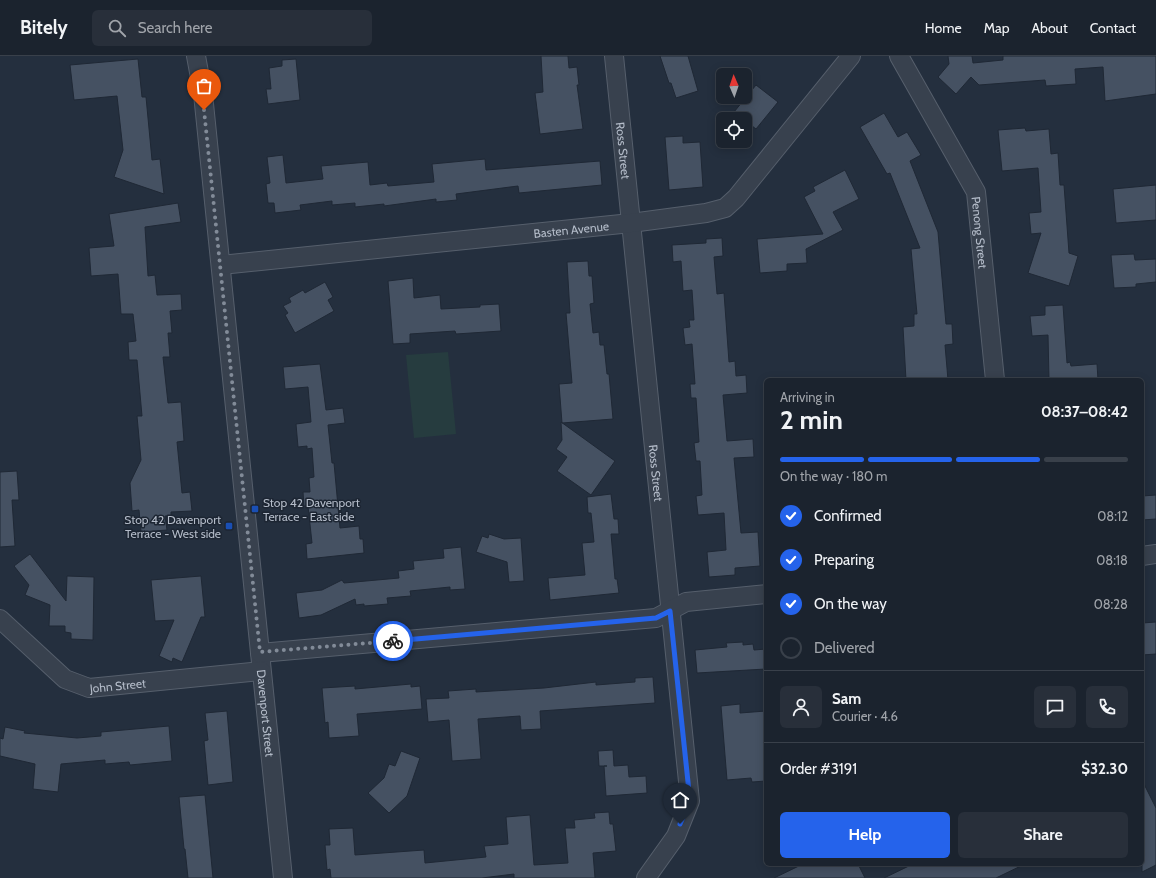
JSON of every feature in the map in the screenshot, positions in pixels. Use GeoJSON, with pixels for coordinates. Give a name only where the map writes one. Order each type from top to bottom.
{"type":"FeatureCollection","features":[{"type":"Feature","properties":{"kind":"street"},"geometry":{"type":"LineString","coordinates":[[196,56],[203,94]]}},
{"type":"Feature","properties":{"kind":"street"},"geometry":{"type":"LineString","coordinates":[[203,56],[203,94]]}},
{"type":"Feature","properties":{"kind":"street","name":"Ross Street"},"geometry":{"type":"LineString","coordinates":[[614,56],[690,801],[676,836],[646,878]]}},
{"type":"Feature","properties":{"kind":"street","name":"Basten Avenue"},"geometry":{"type":"LineString","coordinates":[[221,265],[631,223],[706,213],[725,208],[736,198],[851,56]]}},
{"type":"Feature","properties":{"kind":"street","name":"Penong Street"},"geometry":{"type":"LineString","coordinates":[[899,56],[976,192],[995,378]]}},
{"type":"Feature","properties":{"kind":"street","name":"Davenport Street"},"geometry":{"type":"LineString","coordinates":[[203,94],[282,878]]}},
{"type":"Feature","properties":{"kind":"street"},"geometry":{"type":"LineString","coordinates":[[1144,556],[1156,554]]}},
{"type":"Feature","properties":{"kind":"street"},"geometry":{"type":"LineString","coordinates":[[260,652],[656,618],[686,602],[764,594]]}},
{"type":"Feature","properties":{"kind":"street","name":"John Street"},"geometry":{"type":"LineString","coordinates":[[0,619],[65,679],[89,688],[261,671]]}},
{"type":"Feature","properties":{"kind":"green space"},"geometry":{"type":"Polygon","coordinates":[[[448,352],[456,434],[414,438],[406,355],[448,352]]]}},
{"type":"Feature","properties":{"kind":"building"},"geometry":{"type":"Polygon","coordinates":[[[541,56],[568,56],[569,68],[577,67],[579,85],[577,85],[583,129],[540,134],[535,93],[543,92],[541,56]]]}},
{"type":"Feature","properties":{"kind":"building"},"geometry":{"type":"Polygon","coordinates":[[[660,56],[688,56],[698,91],[676,98],[671,83],[669,83],[660,56]]]}},
{"type":"Feature","properties":{"kind":"building"},"geometry":{"type":"Polygon","coordinates":[[[948,56],[972,56],[973,63],[1003,60],[1003,56],[1156,56],[1156,94],[1105,101],[1103,67],[1075,69],[1076,84],[1046,86],[1045,80],[979,85],[971,77],[956,94],[938,77],[949,64],[948,56]]]}},
{"type":"Feature","properties":{"kind":"building"},"geometry":{"type":"Polygon","coordinates":[[[138,59],[142,97],[146,97],[152,160],[160,159],[164,194],[114,177],[123,150],[117,96],[74,100],[70,65],[138,59]]]}},
{"type":"Feature","properties":{"kind":"building"},"geometry":{"type":"Polygon","coordinates":[[[296,59],[300,100],[268,104],[266,89],[271,89],[269,68],[282,66],[282,60],[296,59]]]}},
{"type":"Feature","properties":{"kind":"building"},"geometry":{"type":"Polygon","coordinates":[[[756,85],[778,102],[756,129],[752,126],[752,112],[734,112],[741,104],[752,104],[752,90],[756,85]]]}},
{"type":"Feature","properties":{"kind":"building"},"geometry":{"type":"Polygon","coordinates":[[[884,113],[898,137],[907,132],[921,155],[910,161],[938,232],[946,324],[952,324],[953,344],[945,345],[948,378],[906,378],[903,327],[914,326],[914,314],[917,314],[911,249],[920,248],[890,173],[887,174],[860,127],[884,113]]]}},
{"type":"Feature","properties":{"kind":"building"},"geometry":{"type":"Polygon","coordinates":[[[1025,128],[1026,131],[1049,129],[1051,154],[1058,153],[1060,185],[1064,185],[1069,253],[1078,256],[1069,286],[1028,273],[1041,233],[1031,234],[1029,213],[1041,212],[1038,168],[1002,171],[998,130],[1025,128]]]}},
{"type":"Feature","properties":{"kind":"building"},"geometry":{"type":"Polygon","coordinates":[[[683,136],[683,143],[700,142],[703,187],[669,190],[665,137],[683,136]]]}},
{"type":"Feature","properties":{"kind":"building"},"geometry":{"type":"Polygon","coordinates":[[[283,155],[286,183],[323,179],[321,166],[368,162],[370,185],[387,183],[388,186],[434,182],[432,164],[485,159],[486,170],[600,161],[602,185],[519,193],[518,186],[456,194],[457,200],[436,202],[436,199],[384,206],[384,204],[355,207],[355,203],[332,205],[332,201],[300,205],[301,210],[275,213],[274,203],[268,203],[266,184],[270,183],[267,157],[283,155]]]}},
{"type":"Feature","properties":{"kind":"building"},"geometry":{"type":"Polygon","coordinates":[[[845,170],[859,199],[833,212],[843,230],[806,249],[807,263],[787,264],[787,271],[760,273],[757,239],[823,234],[804,197],[815,191],[813,187],[845,170]]]}},
{"type":"Feature","properties":{"kind":"building"},"geometry":{"type":"Polygon","coordinates":[[[1156,185],[1156,220],[1116,223],[1113,189],[1156,185]]]}},
{"type":"Feature","properties":{"kind":"building"},"geometry":{"type":"Polygon","coordinates":[[[178,203],[181,222],[145,227],[148,276],[155,275],[157,295],[181,294],[182,310],[170,311],[172,333],[168,333],[170,357],[163,357],[168,403],[181,402],[184,441],[177,442],[182,493],[190,492],[192,511],[171,512],[171,516],[165,516],[167,530],[141,532],[139,510],[132,511],[130,483],[141,460],[137,416],[142,416],[137,360],[129,360],[128,342],[136,341],[133,314],[121,314],[118,274],[91,276],[89,248],[114,246],[109,214],[178,203]]]}},
{"type":"Feature","properties":{"kind":"building"},"geometry":{"type":"Polygon","coordinates":[[[722,238],[723,256],[714,257],[717,294],[724,293],[729,362],[735,361],[736,376],[746,375],[747,393],[723,395],[727,441],[753,439],[754,457],[734,458],[741,533],[758,532],[760,566],[735,568],[735,575],[709,577],[707,552],[726,550],[724,513],[698,515],[696,496],[702,495],[700,461],[696,461],[694,443],[699,442],[696,398],[691,398],[690,384],[695,384],[692,344],[685,345],[683,328],[690,327],[689,320],[694,320],[692,290],[683,291],[681,261],[673,262],[672,245],[706,243],[706,239],[722,238]]]}},
{"type":"Feature","properties":{"kind":"building"},"geometry":{"type":"Polygon","coordinates":[[[1134,254],[1135,260],[1156,259],[1156,282],[1136,284],[1136,287],[1114,288],[1111,255],[1134,254]]]}},
{"type":"Feature","properties":{"kind":"building"},"geometry":{"type":"Polygon","coordinates":[[[588,261],[589,276],[592,276],[594,303],[590,304],[593,333],[599,332],[600,345],[604,345],[607,374],[609,374],[613,419],[562,423],[559,384],[572,383],[566,313],[570,313],[567,262],[588,261]]]}},
{"type":"Feature","properties":{"kind":"building"},"geometry":{"type":"Polygon","coordinates":[[[413,278],[414,298],[440,295],[441,309],[480,307],[480,305],[499,304],[501,331],[456,334],[455,331],[410,334],[410,343],[393,344],[388,281],[413,278]]]}},
{"type":"Feature","properties":{"kind":"building"},"geometry":{"type":"Polygon","coordinates":[[[325,282],[333,297],[328,300],[334,311],[295,333],[285,315],[288,313],[283,306],[291,302],[289,298],[303,290],[305,293],[325,282]]]}},
{"type":"Feature","properties":{"kind":"building"},"geometry":{"type":"Polygon","coordinates":[[[1063,305],[1067,363],[1070,362],[1071,366],[1097,364],[1098,378],[1049,378],[1048,335],[1032,336],[1030,316],[1045,315],[1045,306],[1063,305]]]}},
{"type":"Feature","properties":{"kind":"building"},"geometry":{"type":"Polygon","coordinates":[[[320,364],[326,410],[343,408],[345,423],[328,425],[332,463],[334,463],[340,528],[359,526],[360,539],[363,539],[364,553],[307,559],[306,544],[312,543],[308,506],[304,506],[303,492],[310,492],[309,478],[314,477],[312,448],[307,449],[307,446],[298,447],[296,424],[311,422],[308,387],[285,389],[283,367],[320,364]]]}},
{"type":"Feature","properties":{"kind":"building"},"geometry":{"type":"Polygon","coordinates":[[[561,422],[615,461],[591,495],[557,471],[567,457],[556,449],[562,440],[561,422]]]}},
{"type":"Feature","properties":{"kind":"building"},"geometry":{"type":"Polygon","coordinates":[[[17,471],[19,500],[12,500],[15,546],[0,547],[0,472],[17,471]]]}},
{"type":"Feature","properties":{"kind":"building"},"geometry":{"type":"Polygon","coordinates":[[[611,494],[614,519],[618,519],[619,534],[611,534],[615,579],[617,579],[619,593],[550,600],[548,578],[585,575],[582,543],[594,542],[591,513],[588,513],[587,497],[611,494]]]}},
{"type":"Feature","properties":{"kind":"building"},"geometry":{"type":"Polygon","coordinates":[[[1156,495],[1156,519],[1144,520],[1144,496],[1156,495]]]}},
{"type":"Feature","properties":{"kind":"building"},"geometry":{"type":"Polygon","coordinates":[[[489,534],[504,539],[521,538],[524,581],[509,582],[507,562],[476,552],[482,536],[488,538],[489,534]]]}},
{"type":"Feature","properties":{"kind":"building"},"geometry":{"type":"Polygon","coordinates":[[[461,547],[465,589],[450,590],[450,587],[410,591],[411,596],[387,598],[388,604],[364,606],[364,604],[356,605],[355,599],[321,615],[299,618],[296,593],[322,590],[342,580],[344,583],[399,578],[398,571],[414,569],[413,561],[444,558],[443,549],[461,547]]]}},
{"type":"Feature","properties":{"kind":"building"},"geometry":{"type":"Polygon","coordinates":[[[30,554],[66,601],[67,576],[94,577],[93,640],[71,639],[71,633],[65,632],[65,626],[49,626],[50,605],[25,595],[29,585],[14,566],[30,554]]]}},
{"type":"Feature","properties":{"kind":"building"},"geometry":{"type":"Polygon","coordinates":[[[201,576],[205,617],[201,617],[182,662],[173,658],[172,662],[159,656],[174,620],[155,621],[151,580],[201,576]]]}},
{"type":"Feature","properties":{"kind":"building"},"geometry":{"type":"Polygon","coordinates":[[[1156,622],[1156,654],[1144,655],[1144,623],[1156,622]]]}},
{"type":"Feature","properties":{"kind":"building"},"geometry":{"type":"Polygon","coordinates":[[[743,642],[743,645],[753,644],[754,650],[764,649],[764,669],[697,673],[695,650],[727,647],[726,643],[743,642]]]}},
{"type":"Feature","properties":{"kind":"building"},"geometry":{"type":"Polygon","coordinates":[[[653,677],[655,703],[540,711],[541,729],[521,730],[520,716],[478,719],[481,759],[452,761],[449,720],[428,722],[426,699],[449,698],[448,691],[476,689],[476,692],[544,688],[596,682],[596,685],[635,682],[635,678],[653,677]]]}},
{"type":"Feature","properties":{"kind":"building"},"geometry":{"type":"Polygon","coordinates":[[[411,684],[411,687],[420,686],[422,709],[357,714],[359,736],[329,738],[328,722],[325,723],[322,688],[355,686],[355,689],[411,684]]]}},
{"type":"Feature","properties":{"kind":"building"},"geometry":{"type":"Polygon","coordinates":[[[740,704],[740,713],[764,711],[764,781],[752,782],[751,778],[727,780],[721,706],[740,704]]]}},
{"type":"Feature","properties":{"kind":"building"},"geometry":{"type":"Polygon","coordinates":[[[227,711],[233,782],[208,785],[204,741],[208,740],[205,713],[227,711]]]}},
{"type":"Feature","properties":{"kind":"building"},"geometry":{"type":"Polygon","coordinates":[[[169,726],[172,761],[130,765],[129,762],[105,764],[105,760],[61,764],[58,792],[33,789],[35,764],[0,756],[0,738],[3,739],[5,727],[25,731],[24,733],[77,738],[101,736],[101,732],[169,726]]]}},
{"type":"Feature","properties":{"kind":"building"},"geometry":{"type":"Polygon","coordinates":[[[613,750],[614,766],[628,765],[629,777],[646,776],[647,793],[606,796],[604,766],[599,766],[598,751],[613,750]]]}},
{"type":"Feature","properties":{"kind":"building"},"geometry":{"type":"Polygon","coordinates":[[[401,751],[420,758],[407,796],[389,813],[368,793],[384,778],[389,764],[395,766],[401,751]]]}},
{"type":"Feature","properties":{"kind":"building"},"geometry":{"type":"Polygon","coordinates":[[[1144,784],[1156,808],[1156,865],[1142,872],[1142,866],[1144,866],[1144,784]]]}},
{"type":"Feature","properties":{"kind":"building"},"geometry":{"type":"Polygon","coordinates":[[[205,795],[213,878],[188,878],[179,797],[205,795]]]}},
{"type":"Feature","properties":{"kind":"building"},"geometry":{"type":"Polygon","coordinates":[[[609,812],[610,824],[613,824],[616,851],[593,853],[595,878],[514,878],[514,874],[482,878],[331,878],[330,869],[327,870],[325,845],[330,845],[329,829],[353,828],[355,855],[424,850],[425,863],[486,857],[484,846],[508,844],[506,817],[530,815],[534,865],[568,863],[565,828],[575,828],[574,820],[595,818],[594,813],[609,812]]]}},
{"type":"Feature","properties":{"kind":"building"},"geometry":{"type":"Polygon","coordinates":[[[799,866],[859,866],[865,878],[774,878],[799,866]]]}},
{"type":"Feature","properties":{"kind":"building"},"geometry":{"type":"Polygon","coordinates":[[[909,866],[1021,866],[996,878],[884,878],[909,866]]]}},
{"type":"Feature","properties":{"kind":"way so far"},"geometry":{"type":"LineString","coordinates":[[204,110],[260,652],[393,641]]}},
{"type":"Feature","properties":{"kind":"place","name":"Stop 42 Davenport Terrace - East side"},"geometry":{"type":"Point","coordinates":[255,509]}},
{"type":"Feature","properties":{"kind":"place","name":"Stop 42 Davenport Terrace - West side"},"geometry":{"type":"Point","coordinates":[229,526]}},
{"type":"Feature","properties":{"kind":"route"},"geometry":{"type":"LineString","coordinates":[[393,641],[656,618],[670,611],[690,801],[680,824]]}}]}
